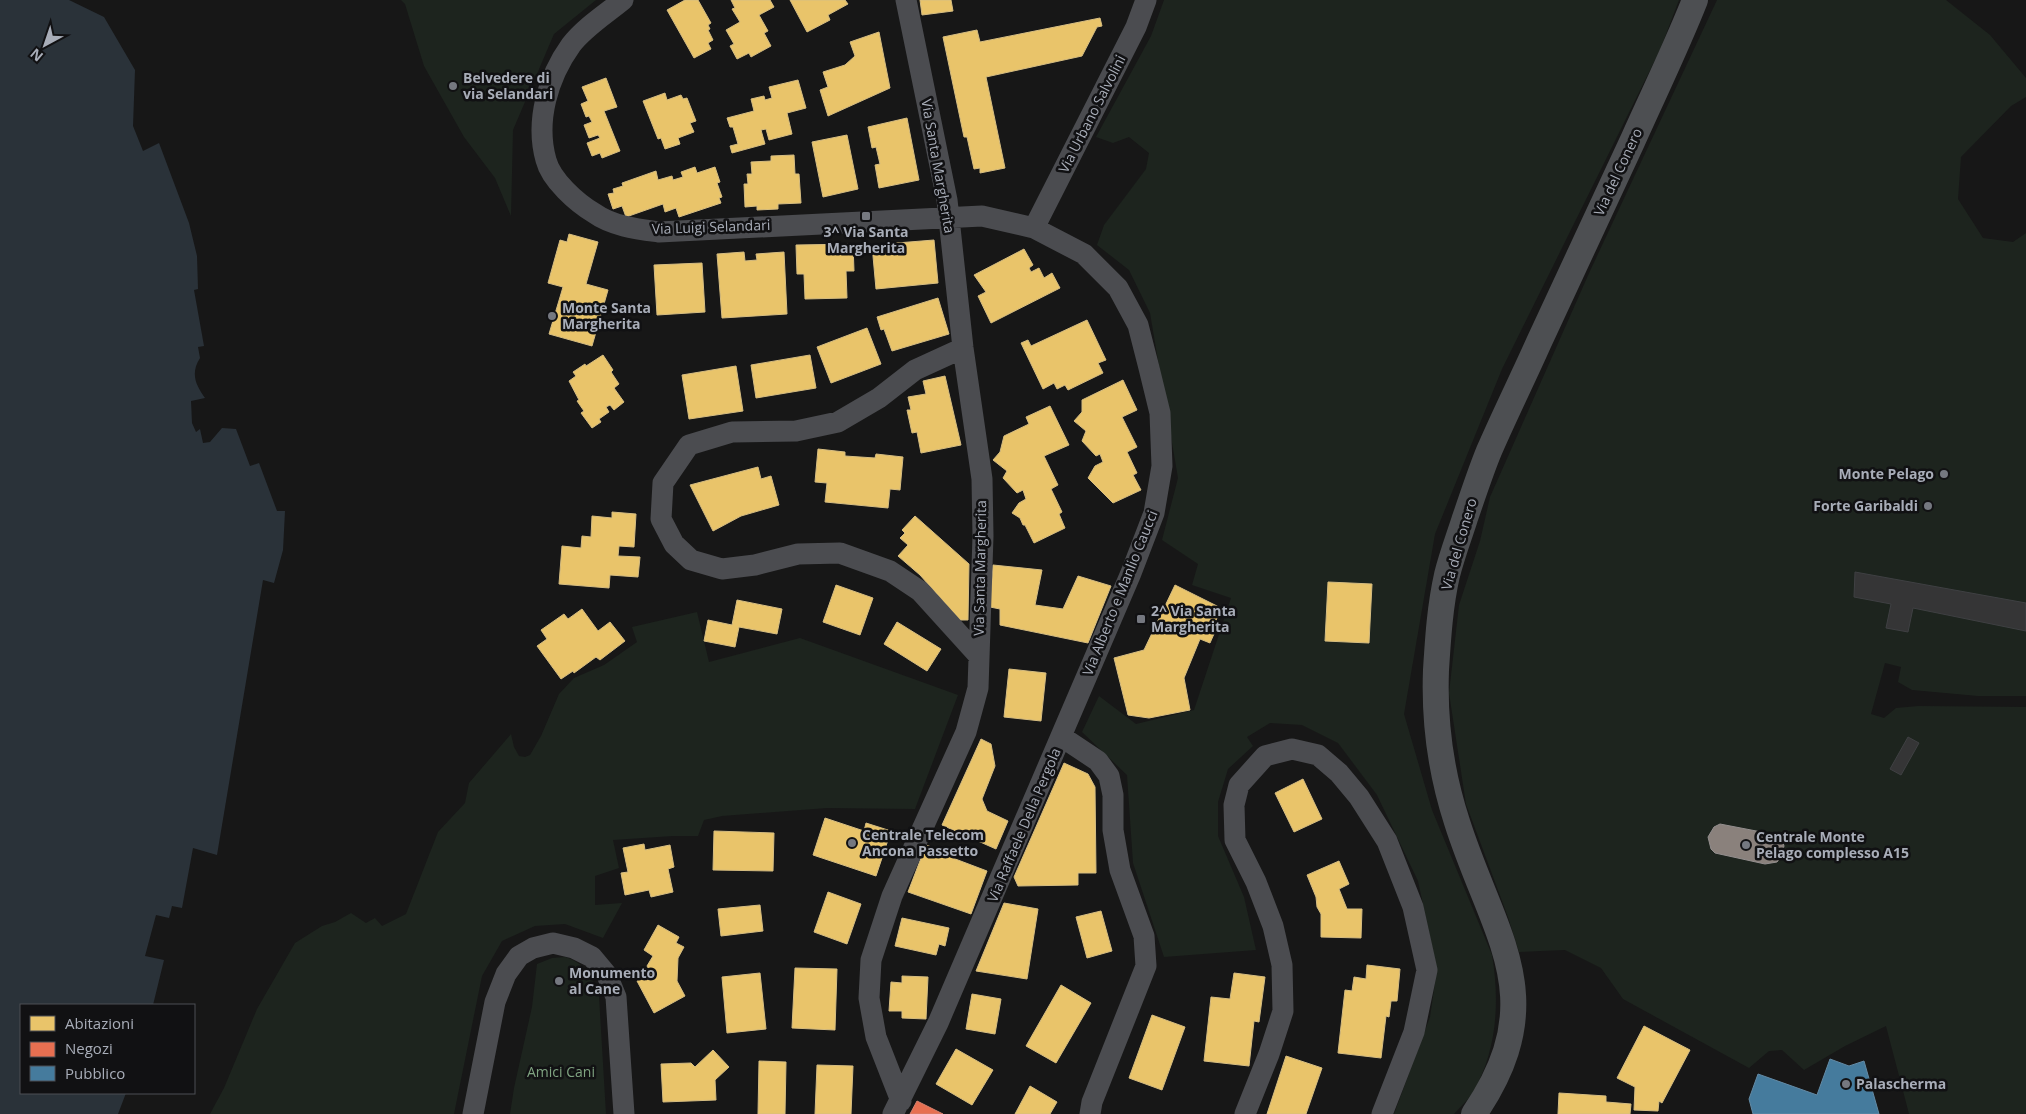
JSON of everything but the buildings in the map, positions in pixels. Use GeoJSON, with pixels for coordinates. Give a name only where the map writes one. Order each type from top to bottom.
{"type":"FeatureCollection","features":[{"type":"Feature","properties":{"kind":"main road","name":"Via del Conero"},"geometry":{"type":"LineString","coordinates":[[1474,1114],[1489,1091],[1507,1050],[1514,992],[1510,964],[1501,936],[1457,824],[1445,780],[1435,700],[1440,620],[1447,576],[1456,544],[1489,452],[1695,0]]}},
{"type":"Feature","properties":{"kind":"street","name":"Via Luigi Selandari"},"geometry":{"type":"LineString","coordinates":[[623,0],[595,22],[572,44],[556,71],[547,94],[542,121],[546,162],[563,189],[595,214],[629,228],[659,232],[982,216],[1034,228]]}},
{"type":"Feature","properties":{"kind":"street","name":"Via Santa Margherita"},"geometry":{"type":"LineString","coordinates":[[897,1108],[876,1037],[869,998],[871,960],[892,896],[966,732],[978,688],[983,536],[982,479],[963,348],[947,200],[906,0]]}},
{"type":"Feature","properties":{"kind":"street","name":"Via Urbano Salvolini"},"geometry":{"type":"LineString","coordinates":[[1034,228],[1136,28],[1146,0]]}},
{"type":"Feature","properties":{"kind":"street","name":"Via Alberto e Manlio Caucci"},"geometry":{"type":"LineString","coordinates":[[1034,228],[1084,254],[1118,288],[1138,325],[1160,413],[1162,466],[1154,513],[1062,737]]}},
{"type":"Feature","properties":{"kind":"street"},"geometry":{"type":"LineString","coordinates":[[963,348],[915,370],[879,398],[838,422],[796,431],[732,432],[688,445],[663,483],[661,519],[674,544],[691,560],[722,569],[754,565],[798,554],[840,552],[890,571],[920,591],[978,655]]}},
{"type":"Feature","properties":{"kind":"street","name":"Via Raffaele Della Pergola"},"geometry":{"type":"LineString","coordinates":[[897,1108],[938,1023],[1062,737],[1098,761],[1109,776],[1113,795],[1113,830],[1120,870],[1144,936],[1146,966],[1092,1102],[1090,1114]]}},
{"type":"Feature","properties":{"kind":"street"},"geometry":{"type":"LineString","coordinates":[[1245,1114],[1269,1054],[1282,1012],[1282,965],[1273,926],[1256,882],[1235,840],[1234,805],[1239,785],[1265,756],[1292,749],[1318,755],[1339,772],[1359,797],[1387,841],[1413,907],[1427,970],[1414,1032],[1382,1114]]}},
{"type":"Feature","properties":{"kind":"street"},"geometry":{"type":"LineString","coordinates":[[473,1114],[495,1002],[506,974],[519,956],[533,948],[553,943],[574,948],[592,957],[607,975],[616,997],[624,1114]]}},
{"type":"Feature","properties":{"kind":"green space"},"geometry":{"type":"Polygon","coordinates":[[[401,0],[596,0],[554,34],[513,130],[511,216],[495,178],[464,137],[424,66],[405,4],[401,0]]]}},
{"type":"Feature","properties":{"kind":"green space"},"geometry":{"type":"Polygon","coordinates":[[[1164,0],[1679,0],[1660,50],[1502,369],[1435,534],[1404,714],[1432,810],[1492,955],[1496,991],[1494,1026],[1487,1061],[1472,1094],[1454,1114],[1394,1114],[1430,1017],[1437,969],[1418,881],[1377,795],[1338,743],[1302,725],[1270,723],[1247,737],[1253,746],[1228,769],[1218,802],[1218,836],[1244,897],[1256,950],[1164,957],[1133,863],[1127,775],[1082,732],[1099,696],[1136,724],[1194,710],[1231,598],[1192,585],[1198,564],[1162,540],[1178,478],[1150,313],[1129,270],[1097,245],[1104,225],[1146,169],[1149,153],[1129,137],[1113,143],[1096,137],[1151,36],[1164,0]]]}},
{"type":"Feature","properties":{"kind":"green space"},"geometry":{"type":"Polygon","coordinates":[[[1717,0],[1946,0],[1990,35],[2026,78],[2026,97],[2011,106],[1961,157],[1958,199],[1983,238],[2013,242],[2026,233],[2026,696],[1978,696],[1912,690],[1898,682],[1901,667],[1885,663],[1871,714],[1884,718],[1896,708],[1919,706],[2026,707],[2026,1114],[1909,1114],[1886,1026],[1845,1046],[1804,1070],[1782,1050],[1769,1051],[1749,1068],[1623,999],[1601,968],[1565,950],[1519,952],[1466,804],[1449,693],[1459,605],[1480,541],[1490,497],[1590,271],[1717,0]]]}},
{"type":"Feature","properties":{"kind":"green space"},"geometry":{"type":"Polygon","coordinates":[[[697,612],[709,662],[800,638],[958,695],[915,809],[827,808],[722,816],[704,820],[698,836],[613,840],[619,868],[595,876],[595,905],[622,903],[603,938],[565,924],[535,926],[502,941],[482,976],[454,1114],[210,1114],[224,1088],[257,1009],[295,943],[322,926],[335,922],[351,913],[366,923],[375,918],[382,926],[406,914],[438,832],[465,803],[469,783],[511,734],[514,747],[519,756],[525,757],[530,755],[541,736],[559,694],[574,678],[604,665],[637,642],[632,627],[697,612]]]}},
{"type":"Feature","properties":{"kind":"green space","name":"Amici Cani"},"geometry":{"type":"Polygon","coordinates":[[[565,957],[583,967],[594,982],[599,996],[606,1114],[510,1114],[532,1007],[537,964],[552,958],[565,957]]]}},
{"type":"Feature","properties":{"kind":"shaded area"},"geometry":{"type":"Polygon","coordinates":[[[0,0],[69,0],[104,17],[135,70],[133,126],[143,151],[159,143],[189,223],[197,256],[198,289],[194,290],[204,346],[198,347],[200,358],[195,369],[195,379],[205,398],[191,401],[192,423],[196,432],[200,429],[203,443],[210,442],[222,428],[236,429],[250,466],[259,463],[277,511],[285,511],[283,550],[274,583],[263,580],[217,855],[193,848],[182,908],[172,906],[169,918],[156,915],[145,956],[164,960],[153,1004],[20,1004],[20,1094],[126,1094],[118,1114],[0,1114],[0,0]]]}},
{"type":"Feature","properties":{"kind":"place","name":"Belvedere di via Selandari"},"geometry":{"type":"Point","coordinates":[453,86]}},
{"type":"Feature","properties":{"kind":"place","name":"3^ Via Santa Margherita"},"geometry":{"type":"Point","coordinates":[866,216]}},
{"type":"Feature","properties":{"kind":"place","name":"Monte Santa Margherita"},"geometry":{"type":"Point","coordinates":[552,316]}},
{"type":"Feature","properties":{"kind":"place","name":"Monte Pelago"},"geometry":{"type":"Point","coordinates":[1944,474]}},
{"type":"Feature","properties":{"kind":"place","name":"Forte Garibaldi"},"geometry":{"type":"Point","coordinates":[1928,506]}},
{"type":"Feature","properties":{"kind":"place","name":"2^ Via Santa Margherita"},"geometry":{"type":"Point","coordinates":[1141,619]}},
{"type":"Feature","properties":{"kind":"place","name":"Centrale Telecom Ancona Passetto"},"geometry":{"type":"Point","coordinates":[852,843]}},
{"type":"Feature","properties":{"kind":"place","name":"Centrale Monte Pelago complesso A15"},"geometry":{"type":"Point","coordinates":[1746,845]}},
{"type":"Feature","properties":{"kind":"place","name":"Monumento al Cane"},"geometry":{"type":"Point","coordinates":[559,981]}},
{"type":"Feature","properties":{"kind":"place","name":"Palascherma"},"geometry":{"type":"Point","coordinates":[1846,1084]}}]}
